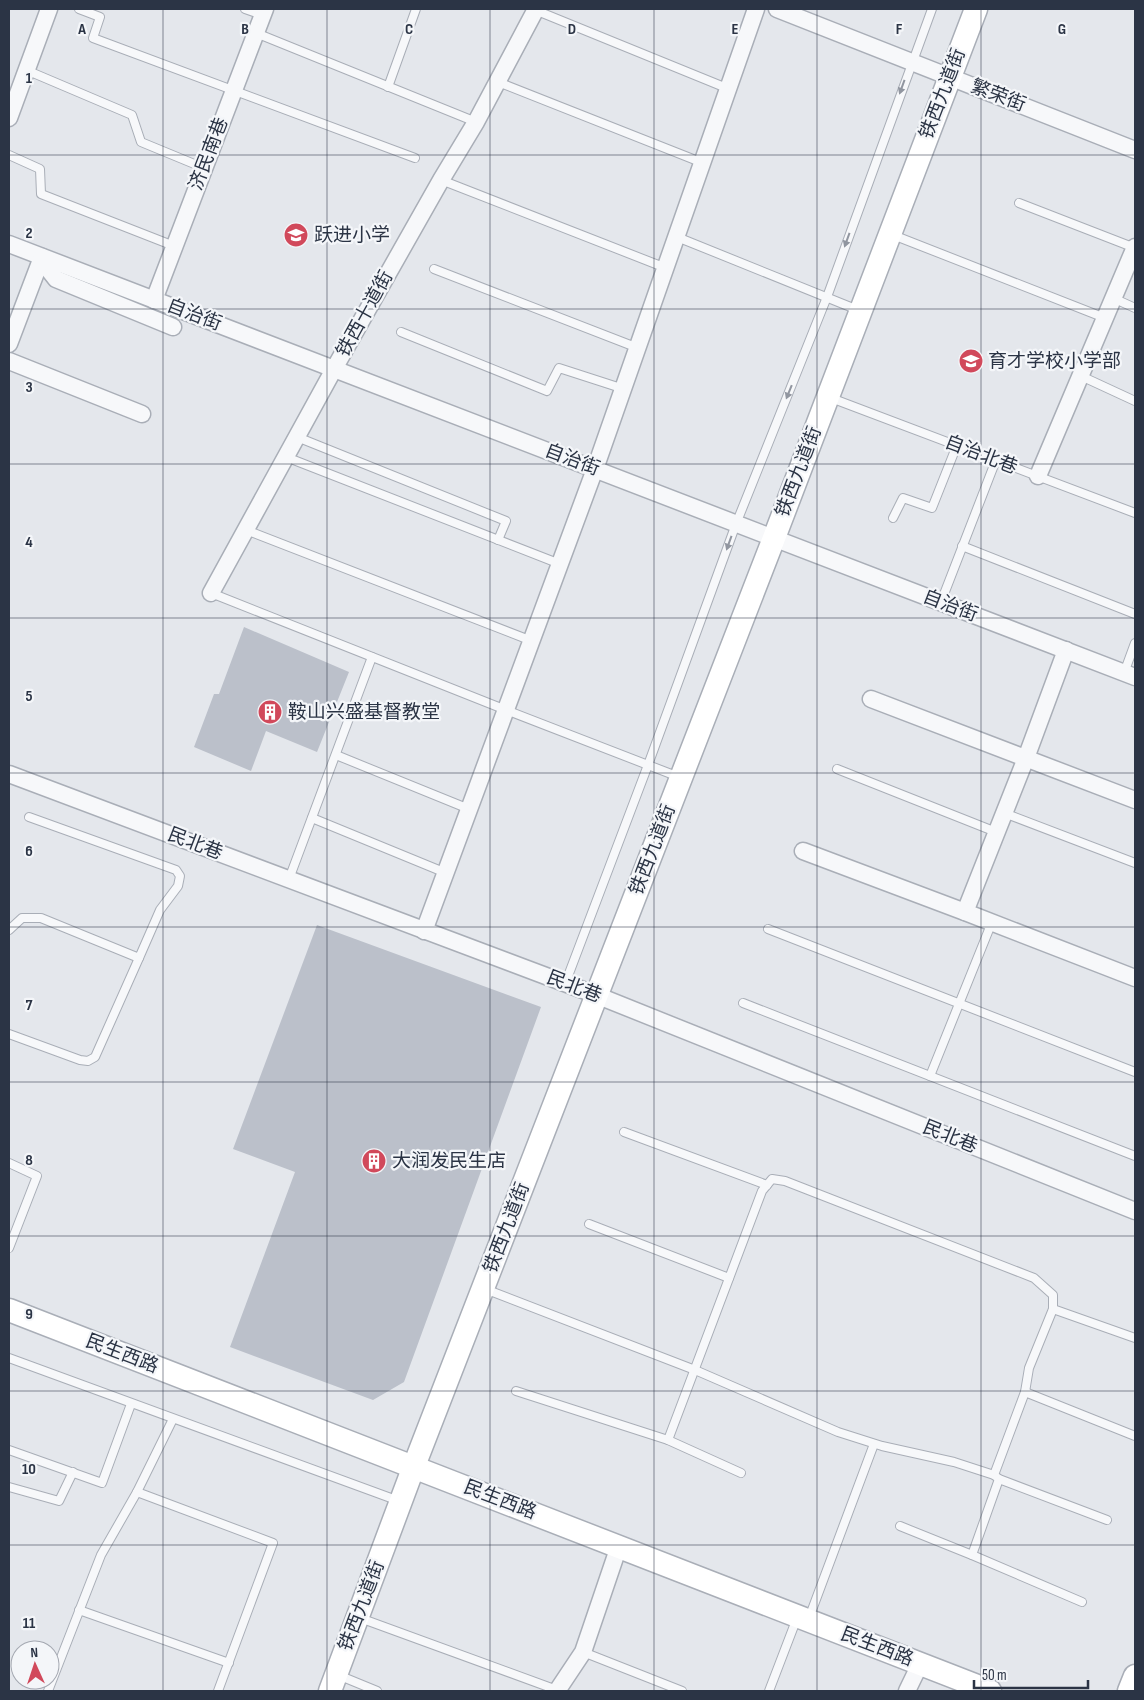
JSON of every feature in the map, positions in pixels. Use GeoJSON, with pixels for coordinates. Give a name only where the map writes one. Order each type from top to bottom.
{"type":"FeatureCollection","features":[{"type":"Feature","properties":{"kind":"main road","name":"铁西九道街"},"geometry":{"type":"LineString","coordinates":[[333,1683],[414,1466],[774,538],[976,9]]}},
{"type":"Feature","properties":{"kind":"main road","name":"民生西路"},"geometry":{"type":"LineString","coordinates":[[9,1310],[990,1691]]}},
{"type":"Feature","properties":{"kind":"main road"},"geometry":{"type":"LineString","coordinates":[[1129,1691],[1135,1676]]}},
{"type":"Feature","properties":{"kind":"street"},"geometry":{"type":"LineString","coordinates":[[9,118],[49,9]]}},
{"type":"Feature","properties":{"kind":"street","name":"铁西十道街"},"geometry":{"type":"LineString","coordinates":[[211,593],[334,369],[476,122],[536,9]]}},
{"type":"Feature","properties":{"kind":"street"},"geometry":{"type":"LineString","coordinates":[[424,930],[596,469],[756,9]]}},
{"type":"Feature","properties":{"kind":"street","name":"繁荣街"},"geometry":{"type":"LineString","coordinates":[[777,9],[1135,150]]}},
{"type":"Feature","properties":{"kind":"street","name":"济民南巷"},"geometry":{"type":"LineString","coordinates":[[154,300],[264,12]]}},
{"type":"Feature","properties":{"kind":"street","name":"自治街"},"geometry":{"type":"LineString","coordinates":[[9,244],[1130,675]]}},
{"type":"Feature","properties":{"kind":"street"},"geometry":{"type":"LineString","coordinates":[[1038,476],[1135,248]]}},
{"type":"Feature","properties":{"kind":"street"},"geometry":{"type":"LineString","coordinates":[[42,258],[56,279],[173,327]]}},
{"type":"Feature","properties":{"kind":"street"},"geometry":{"type":"LineString","coordinates":[[9,344],[42,258]]}},
{"type":"Feature","properties":{"kind":"street"},"geometry":{"type":"LineString","coordinates":[[9,361],[142,414]]}},
{"type":"Feature","properties":{"kind":"street"},"geometry":{"type":"LineString","coordinates":[[965,912],[1026,758],[1066,650]]}},
{"type":"Feature","properties":{"kind":"street"},"geometry":{"type":"LineString","coordinates":[[871,699],[1135,800]]}},
{"type":"Feature","properties":{"kind":"street","name":"民北巷"},"geometry":{"type":"LineString","coordinates":[[9,774],[596,996],[1135,1211]]}},
{"type":"Feature","properties":{"kind":"street"},"geometry":{"type":"LineString","coordinates":[[802,852],[992,922],[1135,978]]}},
{"type":"Feature","properties":{"kind":"street"},"geometry":{"type":"LineString","coordinates":[[557,1691],[583,1652],[619,1546]]}},
{"type":"Feature","properties":{"kind":"street"},"geometry":{"type":"LineString","coordinates":[[907,1691],[920,1664]]}},
{"type":"Feature","properties":{"kind":"lane"},"geometry":{"type":"LineString","coordinates":[[79,9],[100,17],[93,38],[415,158]]}},
{"type":"Feature","properties":{"kind":"lane"},"geometry":{"type":"LineString","coordinates":[[245,9],[264,12]]}},
{"type":"Feature","properties":{"kind":"lane"},"geometry":{"type":"LineString","coordinates":[[388,86],[416,9]]}},
{"type":"Feature","properties":{"kind":"lane"},"geometry":{"type":"LineString","coordinates":[[536,9],[728,88]]}},
{"type":"Feature","properties":{"kind":"lane"},"geometry":{"type":"LineString","coordinates":[[565,984],[736,524],[826,297],[932,9]]}},
{"type":"Feature","properties":{"kind":"lane"},"geometry":{"type":"LineString","coordinates":[[256,33],[476,122]]}},
{"type":"Feature","properties":{"kind":"lane"},"geometry":{"type":"LineString","coordinates":[[26,70],[132,115],[141,142],[204,168]]}},
{"type":"Feature","properties":{"kind":"lane"},"geometry":{"type":"LineString","coordinates":[[498,82],[703,163]]}},
{"type":"Feature","properties":{"kind":"lane"},"geometry":{"type":"LineString","coordinates":[[9,155],[40,169],[41,194],[174,246]]}},
{"type":"Feature","properties":{"kind":"lane"},"geometry":{"type":"LineString","coordinates":[[441,180],[666,268]]}},
{"type":"Feature","properties":{"kind":"lane"},"geometry":{"type":"LineString","coordinates":[[1019,203],[1135,248]]}},
{"type":"Feature","properties":{"kind":"lane"},"geometry":{"type":"LineString","coordinates":[[890,234],[1105,318]]}},
{"type":"Feature","properties":{"kind":"lane"},"geometry":{"type":"LineString","coordinates":[[676,237],[860,311]]}},
{"type":"Feature","properties":{"kind":"lane"},"geometry":{"type":"LineString","coordinates":[[434,269],[638,348]]}},
{"type":"Feature","properties":{"kind":"lane"},"geometry":{"type":"LineString","coordinates":[[1113,298],[1135,308]]}},
{"type":"Feature","properties":{"kind":"lane"},"geometry":{"type":"LineString","coordinates":[[401,332],[547,391],[559,368],[624,389]]}},
{"type":"Feature","properties":{"kind":"lane"},"geometry":{"type":"LineString","coordinates":[[1081,376],[1135,401]]}},
{"type":"Feature","properties":{"kind":"lane","name":"自治北巷"},"geometry":{"type":"LineString","coordinates":[[828,397],[1135,513]]}},
{"type":"Feature","properties":{"kind":"lane"},"geometry":{"type":"LineString","coordinates":[[297,437],[506,521],[498,540]]}},
{"type":"Feature","properties":{"kind":"lane"},"geometry":{"type":"LineString","coordinates":[[894,518],[903,498],[932,508],[957,445]]}},
{"type":"Feature","properties":{"kind":"lane"},"geometry":{"type":"LineString","coordinates":[[286,457],[560,564]]}},
{"type":"Feature","properties":{"kind":"lane"},"geometry":{"type":"LineString","coordinates":[[940,602],[996,460]]}},
{"type":"Feature","properties":{"kind":"lane"},"geometry":{"type":"LineString","coordinates":[[246,530],[532,641]]}},
{"type":"Feature","properties":{"kind":"lane"},"geometry":{"type":"LineString","coordinates":[[962,546],[1135,614]]}},
{"type":"Feature","properties":{"kind":"lane"},"geometry":{"type":"LineString","coordinates":[[211,593],[681,778]]}},
{"type":"Feature","properties":{"kind":"lane"},"geometry":{"type":"LineString","coordinates":[[1130,675],[1135,643]]}},
{"type":"Feature","properties":{"kind":"lane"},"geometry":{"type":"LineString","coordinates":[[289,879],[372,657]]}},
{"type":"Feature","properties":{"kind":"lane"},"geometry":{"type":"LineString","coordinates":[[336,755],[469,809]]}},
{"type":"Feature","properties":{"kind":"lane"},"geometry":{"type":"LineString","coordinates":[[837,769],[996,832]]}},
{"type":"Feature","properties":{"kind":"lane"},"geometry":{"type":"LineString","coordinates":[[1004,813],[1135,864]]}},
{"type":"Feature","properties":{"kind":"lane"},"geometry":{"type":"LineString","coordinates":[[9,1034],[80,1060],[88,1061],[94,1057],[160,910],[178,886],[180,876],[176,870],[29,817]]}},
{"type":"Feature","properties":{"kind":"lane"},"geometry":{"type":"LineString","coordinates":[[312,818],[446,873]]}},
{"type":"Feature","properties":{"kind":"lane"},"geometry":{"type":"LineString","coordinates":[[9,930],[22,918],[41,918],[139,958]]}},
{"type":"Feature","properties":{"kind":"lane"},"geometry":{"type":"LineString","coordinates":[[930,1076],[992,922]]}},
{"type":"Feature","properties":{"kind":"lane"},"geometry":{"type":"LineString","coordinates":[[768,929],[1135,1072]]}},
{"type":"Feature","properties":{"kind":"lane"},"geometry":{"type":"LineString","coordinates":[[743,1003],[1135,1156]]}},
{"type":"Feature","properties":{"kind":"lane"},"geometry":{"type":"LineString","coordinates":[[624,1132],[767,1185]]}},
{"type":"Feature","properties":{"kind":"lane"},"geometry":{"type":"LineString","coordinates":[[9,1163],[37,1176],[9,1248]]}},
{"type":"Feature","properties":{"kind":"lane"},"geometry":{"type":"LineString","coordinates":[[668,1440],[762,1191],[772,1180],[785,1181],[1034,1278],[1053,1295],[1053,1309],[1029,1368],[1025,1392],[972,1554]]}},
{"type":"Feature","properties":{"kind":"lane"},"geometry":{"type":"LineString","coordinates":[[589,1224],[729,1278]]}},
{"type":"Feature","properties":{"kind":"lane"},"geometry":{"type":"LineString","coordinates":[[483,1288],[694,1370],[838,1432],[874,1444],[954,1462],[1107,1520]]}},
{"type":"Feature","properties":{"kind":"lane"},"geometry":{"type":"LineString","coordinates":[[1053,1309],[1135,1338]]}},
{"type":"Feature","properties":{"kind":"lane"},"geometry":{"type":"LineString","coordinates":[[9,1358],[401,1502]]}},
{"type":"Feature","properties":{"kind":"lane"},"geometry":{"type":"LineString","coordinates":[[516,1391],[668,1440],[742,1473]]}},
{"type":"Feature","properties":{"kind":"lane"},"geometry":{"type":"LineString","coordinates":[[1025,1392],[1135,1436]]}},
{"type":"Feature","properties":{"kind":"lane"},"geometry":{"type":"LineString","coordinates":[[9,1450],[102,1483],[131,1404]]}},
{"type":"Feature","properties":{"kind":"lane"},"geometry":{"type":"LineString","coordinates":[[48,1691],[101,1555],[137,1492],[173,1419]]}},
{"type":"Feature","properties":{"kind":"lane"},"geometry":{"type":"LineString","coordinates":[[769,1691],[803,1618],[874,1444]]}},
{"type":"Feature","properties":{"kind":"lane"},"geometry":{"type":"LineString","coordinates":[[9,1487],[59,1501],[73,1472]]}},
{"type":"Feature","properties":{"kind":"lane"},"geometry":{"type":"LineString","coordinates":[[137,1492],[273,1543],[218,1691]]}},
{"type":"Feature","properties":{"kind":"lane"},"geometry":{"type":"LineString","coordinates":[[900,1526],[972,1554],[1082,1602]]}},
{"type":"Feature","properties":{"kind":"lane"},"geometry":{"type":"LineString","coordinates":[[79,1610],[229,1663]]}},
{"type":"Feature","properties":{"kind":"lane"},"geometry":{"type":"LineString","coordinates":[[358,1618],[557,1691]]}},
{"type":"Feature","properties":{"kind":"lane"},"geometry":{"type":"LineString","coordinates":[[583,1652],[682,1691]]}},
{"type":"Feature","properties":{"kind":"lane"},"geometry":{"type":"LineString","coordinates":[[333,1683],[378,1691]]}},
{"type":"Feature","properties":{"kind":"building","name":"鞍山兴盛基督教堂"},"geometry":{"type":"Polygon","coordinates":[[[244,627],[349,672],[317,752],[266,731],[251,771],[194,747],[214,694],[219,694],[244,627]]]}},
{"type":"Feature","properties":{"kind":"building","name":"大润发民生店"},"geometry":{"type":"Polygon","coordinates":[[[317,925],[541,1007],[404,1382],[373,1400],[230,1347],[295,1172],[233,1149],[317,925]]]}},
{"type":"Feature","properties":{"kind":"place","name":"跃进小学"},"geometry":{"type":"Point","coordinates":[296,235]}},
{"type":"Feature","properties":{"kind":"place","name":"育才学校小学部"},"geometry":{"type":"Point","coordinates":[971,361]}},
{"type":"Feature","properties":{"kind":"place","name":"鞍山兴盛基督教堂"},"geometry":{"type":"Point","coordinates":[270,712]}},
{"type":"Feature","properties":{"kind":"place","name":"大润发民生店"},"geometry":{"type":"Point","coordinates":[374,1161]}}]}
